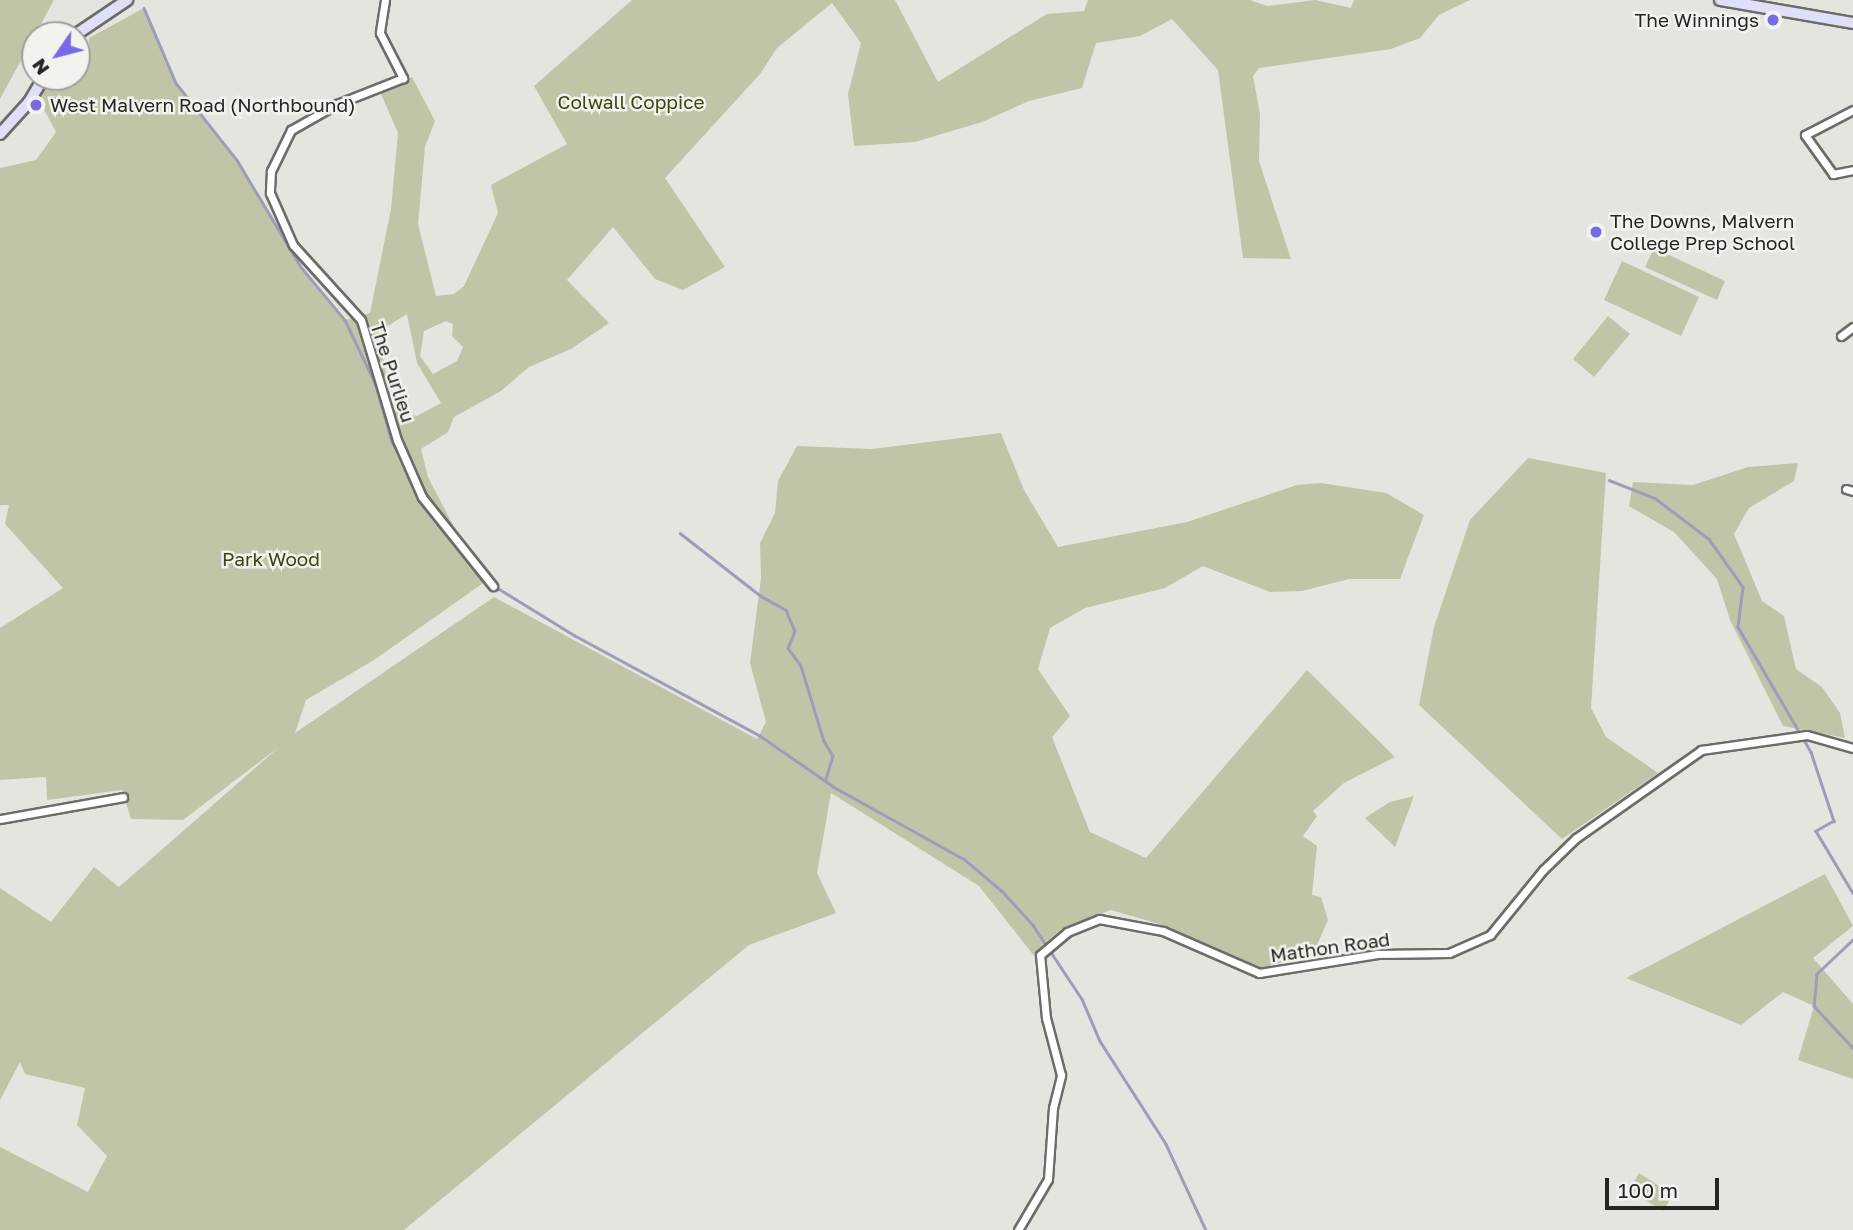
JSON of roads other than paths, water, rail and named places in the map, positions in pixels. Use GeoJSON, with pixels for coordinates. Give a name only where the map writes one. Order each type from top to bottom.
{"type":"FeatureCollection","features":[{"type":"Feature","properties":{"kind":"main road"},"geometry":{"type":"LineString","coordinates":[[91,24],[127,0]]}},
{"type":"Feature","properties":{"kind":"main road"},"geometry":{"type":"LineString","coordinates":[[1720,0],[1778,5],[1853,23]]}},
{"type":"Feature","properties":{"kind":"main road"},"geometry":{"type":"LineString","coordinates":[[0,134],[37,91]]}},
{"type":"Feature","properties":{"kind":"street","name":"The Purlieu"},"geometry":{"type":"LineString","coordinates":[[385,0],[380,33],[403,78],[337,104],[291,130],[271,171],[270,193],[293,245],[361,320],[397,440],[422,497],[493,586]]}},
{"type":"Feature","properties":{"kind":"street"},"geometry":{"type":"LineString","coordinates":[[1853,110],[1805,135],[1833,174],[1853,170]]}},
{"type":"Feature","properties":{"kind":"street"},"geometry":{"type":"LineString","coordinates":[[1840,335],[1853,327]]}},
{"type":"Feature","properties":{"kind":"street","name":"Mathon Road"},"geometry":{"type":"LineString","coordinates":[[1018,1230],[1048,1179],[1050,1127],[1061,1076],[1046,1018],[1040,955],[1067,932],[1099,919],[1163,931],[1259,973],[1377,954],[1450,953],[1490,935],[1566,847],[1621,803],[1701,750],[1807,735],[1853,748]]}},
{"type":"Feature","properties":{"kind":"street"},"geometry":{"type":"LineString","coordinates":[[0,819],[123,797]]}},
{"type":"Feature","properties":{"kind":"waterway"},"geometry":{"type":"LineString","coordinates":[[144,8],[176,83],[237,160],[301,267],[345,320],[376,385],[392,442],[400,454]]}},
{"type":"Feature","properties":{"kind":"waterway"},"geometry":{"type":"LineString","coordinates":[[1609,480],[1655,498],[1709,539],[1743,587],[1738,627],[1811,752],[1834,821],[1816,831],[1853,893]]}},
{"type":"Feature","properties":{"kind":"waterway"},"geometry":{"type":"LineString","coordinates":[[419,483],[441,515]]}},
{"type":"Feature","properties":{"kind":"waterway"},"geometry":{"type":"LineString","coordinates":[[680,533],[761,596],[786,610],[795,631],[788,648],[801,666],[824,741],[833,756],[826,779]]}},
{"type":"Feature","properties":{"kind":"waterway"},"geometry":{"type":"LineString","coordinates":[[496,587],[574,635],[759,735],[834,787],[964,859],[1003,892],[1033,925],[1082,999],[1100,1041],[1166,1144],[1206,1230]]}},
{"type":"Feature","properties":{"kind":"waterway"},"geometry":{"type":"LineString","coordinates":[[1853,940],[1817,974],[1814,1006],[1853,1048]]}},
{"type":"Feature","properties":{"kind":"place","name":"The Winnings"},"geometry":{"type":"Point","coordinates":[1773,20]}},
{"type":"Feature","properties":{"kind":"place","name":"West Malvern Road (Northbound)"},"geometry":{"type":"Point","coordinates":[36,105]}},
{"type":"Feature","properties":{"kind":"place","name":"The Downs, Malvern College Prep School"},"geometry":{"type":"Point","coordinates":[1596,232]}},
{"type":"Feature","properties":{"kind":"park label","name":"Colwall Coppice"},"geometry":{"type":"Point","coordinates":[631,102]}},
{"type":"Feature","properties":{"kind":"park label","name":"Park Wood"},"geometry":{"type":"Point","coordinates":[271,559]}}]}
